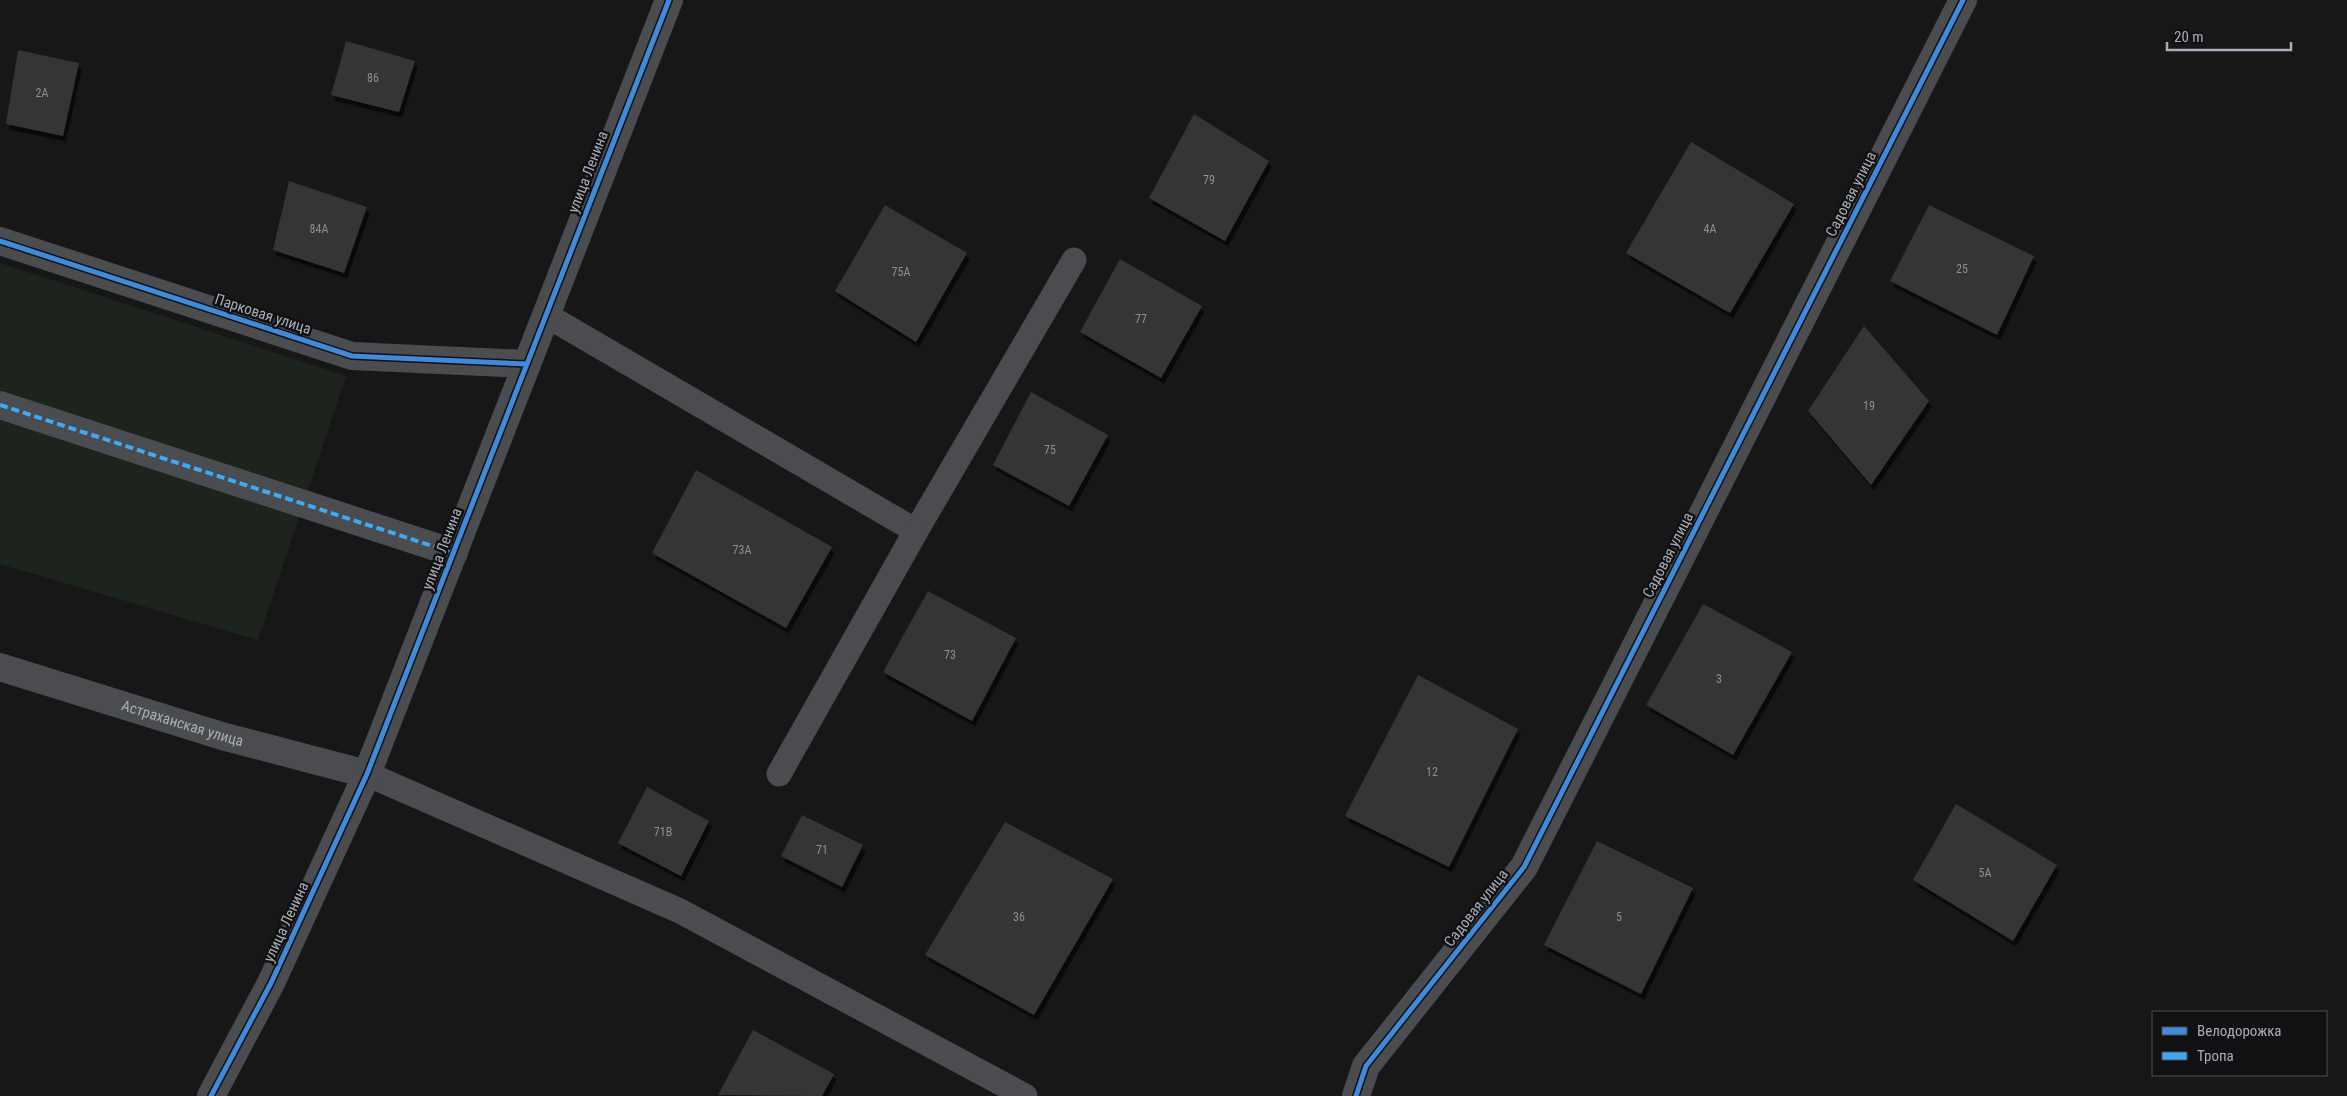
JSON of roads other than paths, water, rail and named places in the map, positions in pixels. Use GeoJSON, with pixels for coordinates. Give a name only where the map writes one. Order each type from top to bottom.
{"type":"FeatureCollection","features":[{"type":"Feature","properties":{"kind":"street","name":"улица Ленина"},"geometry":{"type":"LineString","coordinates":[[211,1096],[271,983],[368,774],[669,0]]}},
{"type":"Feature","properties":{"kind":"street","name":"Садовая улица"},"geometry":{"type":"LineString","coordinates":[[1356,1096],[1366,1066],[1524,867],[1963,0]]}},
{"type":"Feature","properties":{"kind":"street","name":"Парковая улица"},"geometry":{"type":"LineString","coordinates":[[0,241],[352,356],[527,364]]}},
{"type":"Feature","properties":{"kind":"street"},"geometry":{"type":"LineString","coordinates":[[0,406],[454,553]]}},
{"type":"Feature","properties":{"kind":"street","name":"Астраханская улица"},"geometry":{"type":"LineString","coordinates":[[2,671],[222,736],[368,774]]}},
{"type":"Feature","properties":{"kind":"lane"},"geometry":{"type":"LineString","coordinates":[[779,774],[916,531],[1074,260]]}},
{"type":"Feature","properties":{"kind":"lane"},"geometry":{"type":"LineString","coordinates":[[546,315],[916,531]]}},
{"type":"Feature","properties":{"kind":"lane"},"geometry":{"type":"LineString","coordinates":[[368,774],[680,911],[1025,1096]]}}]}
